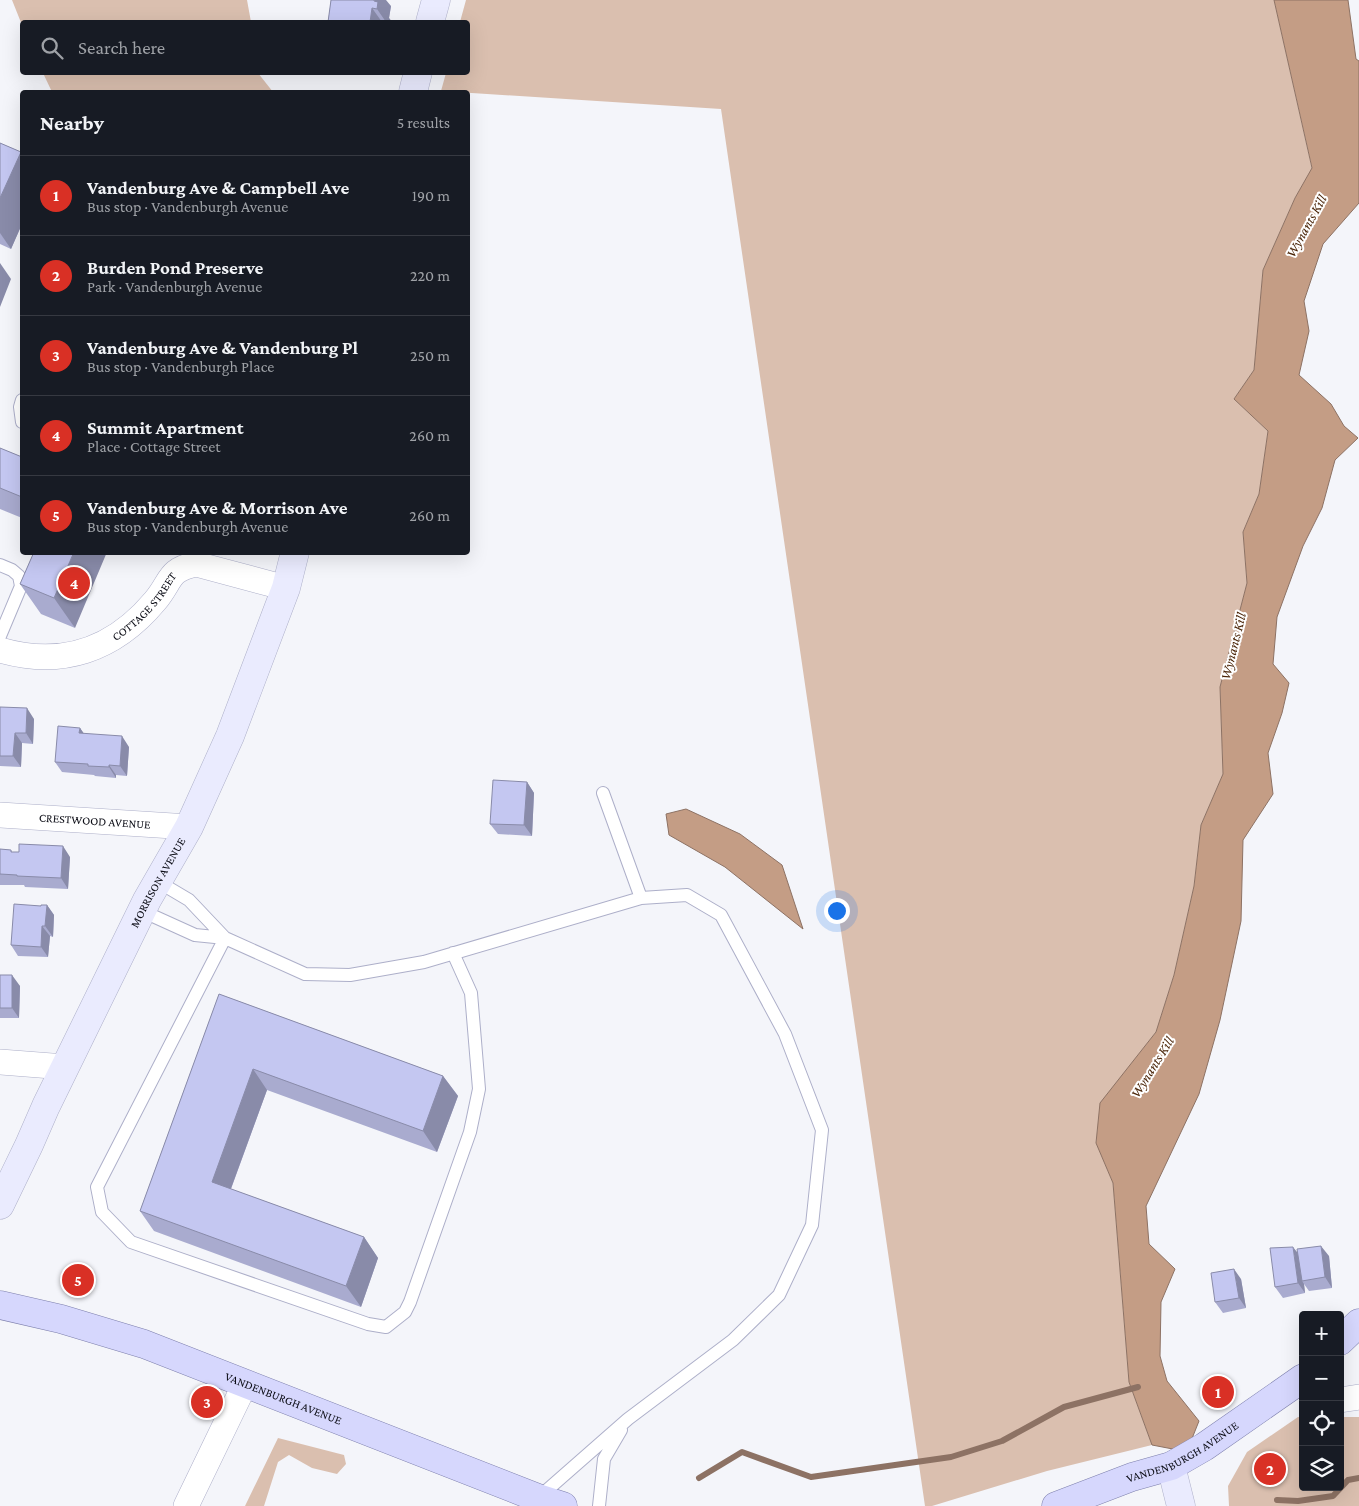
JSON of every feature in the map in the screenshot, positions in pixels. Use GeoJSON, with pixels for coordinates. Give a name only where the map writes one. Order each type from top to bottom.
{"type":"FeatureCollection","features":[{"type":"Feature","properties":{"kind":"main road","name":"VANDENBURGH AVENUE"},"geometry":{"type":"LineString","coordinates":[[0,1305],[61,1319],[144,1344],[533,1500]]}},
{"type":"Feature","properties":{"kind":"main road"},"geometry":{"type":"LineString","coordinates":[[1344,1337],[1359,1323]]}},
{"type":"Feature","properties":{"kind":"main road","name":"VANDENBURGH AVENUE"},"geometry":{"type":"LineString","coordinates":[[1056,1506],[1132,1477],[1171,1466],[1299,1383]]}},
{"type":"Feature","properties":{"kind":"street"},"geometry":{"type":"LineString","coordinates":[[431,20],[436,0]]}},
{"type":"Feature","properties":{"kind":"street"},"geometry":{"type":"LineString","coordinates":[[413,90],[417,75]]}},
{"type":"Feature","properties":{"kind":"street","name":"MORRISON AVENUE"},"geometry":{"type":"LineString","coordinates":[[2,1198],[157,880],[189,827],[230,736],[286,588],[294,555]]}},
{"type":"Feature","properties":{"kind":"street","name":"COTTAGE STREET"},"geometry":{"type":"LineString","coordinates":[[0,650],[16,654],[47,657],[93,649],[119,636],[139,620],[157,599],[174,572],[194,558],[286,588]]}},
{"type":"Feature","properties":{"kind":"street","name":"CRESTWOOD AVENUE"},"geometry":{"type":"LineString","coordinates":[[0,815],[189,827]]}},
{"type":"Feature","properties":{"kind":"street"},"geometry":{"type":"LineString","coordinates":[[0,1062],[65,1067]]}},
{"type":"Feature","properties":{"kind":"street"},"geometry":{"type":"LineString","coordinates":[[186,1506],[245,1384]]}},
{"type":"Feature","properties":{"kind":"street"},"geometry":{"type":"LineString","coordinates":[[1344,1400],[1359,1398]]}},
{"type":"Feature","properties":{"kind":"street"},"geometry":{"type":"LineString","coordinates":[[1171,1466],[1181,1506]]}},
{"type":"Feature","properties":{"kind":"lane"},"geometry":{"type":"LineString","coordinates":[[0,565],[12,570],[19,576],[21,586],[0,636]]}},
{"type":"Feature","properties":{"kind":"lane"},"geometry":{"type":"LineString","coordinates":[[603,793],[641,898]]}},
{"type":"Feature","properties":{"kind":"lane"},"geometry":{"type":"LineString","coordinates":[[157,880],[189,900],[225,938]]}},
{"type":"Feature","properties":{"kind":"lane"},"geometry":{"type":"LineString","coordinates":[[142,911],[195,936],[225,938],[306,974],[350,975],[424,962],[641,898],[687,894],[721,915],[785,1034],[822,1130],[812,1225],[780,1295],[732,1340],[628,1419],[533,1500]]}},
{"type":"Feature","properties":{"kind":"lane"},"geometry":{"type":"LineString","coordinates":[[225,938],[97,1187],[102,1212],[131,1242],[368,1324],[386,1327],[405,1312],[410,1302],[470,1132],[479,1089],[471,993],[453,953]]}},
{"type":"Feature","properties":{"kind":"lane"},"geometry":{"type":"LineString","coordinates":[[599,1506],[604,1459],[628,1419]]}},
{"type":"Feature","properties":{"kind":"shaded area"},"geometry":{"type":"Polygon","coordinates":[[[12,0],[247,0],[251,20],[20,20],[12,0]]]}},
{"type":"Feature","properties":{"kind":"shaded area"},"geometry":{"type":"Polygon","coordinates":[[[466,0],[1274,0],[1312,169],[1295,198],[1263,270],[1254,370],[1234,399],[1268,431],[1259,494],[1243,532],[1247,583],[1220,687],[1223,774],[1201,825],[1194,886],[1174,975],[1156,1032],[1101,1103],[1096,1142],[1113,1183],[1129,1382],[1152,1445],[1047,1471],[932,1506],[925,1506],[721,109],[470,93],[470,90],[441,90],[445,75],[470,75],[470,20],[461,20],[466,0]]]}},
{"type":"Feature","properties":{"kind":"shaded area"},"geometry":{"type":"Polygon","coordinates":[[[44,75],[260,75],[271,90],[51,90],[44,75]]]}},
{"type":"Feature","properties":{"kind":"shaded area"},"geometry":{"type":"Polygon","coordinates":[[[1299,1417],[1299,1491],[1344,1491],[1344,1417],[1359,1417],[1359,1506],[1229,1506],[1228,1486],[1247,1452],[1299,1417]]]}},
{"type":"Feature","properties":{"kind":"shaded area"},"geometry":{"type":"Polygon","coordinates":[[[278,1438],[344,1455],[346,1464],[337,1474],[312,1468],[289,1455],[278,1462],[264,1506],[245,1506],[278,1438]]]}},
{"type":"Feature","properties":{"kind":"water"},"geometry":{"type":"Polygon","coordinates":[[[1274,0],[1348,0],[1356,59],[1359,61],[1359,203],[1323,244],[1304,301],[1309,331],[1299,375],[1331,404],[1344,426],[1358,438],[1335,460],[1322,508],[1303,546],[1277,617],[1273,664],[1289,683],[1282,713],[1268,753],[1273,794],[1243,840],[1241,921],[1220,1020],[1199,1094],[1146,1206],[1149,1244],[1175,1269],[1161,1302],[1160,1356],[1167,1381],[1199,1421],[1191,1441],[1178,1450],[1152,1445],[1129,1382],[1113,1183],[1096,1143],[1100,1103],[1156,1032],[1174,975],[1194,886],[1201,825],[1223,774],[1220,687],[1247,583],[1243,532],[1259,494],[1268,431],[1234,399],[1254,370],[1263,270],[1295,198],[1312,168],[1274,0]]]}},
{"type":"Feature","properties":{"kind":"water"},"geometry":{"type":"Polygon","coordinates":[[[686,809],[740,834],[782,865],[803,929],[725,867],[669,835],[666,814],[686,809]]]}},
{"type":"Feature","properties":{"kind":"building"},"geometry":{"type":"Polygon","coordinates":[[[331,0],[374,0],[378,2],[377,9],[372,8],[370,20],[328,20],[331,0]]]}},
{"type":"Feature","properties":{"kind":"building"},"geometry":{"type":"Polygon","coordinates":[[[0,143],[20,152],[20,154],[0,198],[0,143]]]}},
{"type":"Feature","properties":{"kind":"building"},"geometry":{"type":"Polygon","coordinates":[[[0,448],[20,456],[20,496],[0,488],[0,448]]]}},
{"type":"Feature","properties":{"kind":"building"},"geometry":{"type":"Polygon","coordinates":[[[33,555],[73,555],[54,598],[20,584],[33,555]]]}},
{"type":"Feature","properties":{"kind":"building"},"geometry":{"type":"Polygon","coordinates":[[[0,707],[27,708],[26,733],[15,733],[13,756],[0,756],[0,707]]]}},
{"type":"Feature","properties":{"kind":"building"},"geometry":{"type":"Polygon","coordinates":[[[58,726],[80,728],[79,733],[122,736],[120,766],[88,766],[88,764],[55,762],[58,726]]]}},
{"type":"Feature","properties":{"kind":"building"},"geometry":{"type":"Polygon","coordinates":[[[493,780],[527,782],[524,825],[490,824],[493,780]]]}},
{"type":"Feature","properties":{"kind":"building"},"geometry":{"type":"Polygon","coordinates":[[[19,844],[63,846],[61,878],[0,874],[0,849],[19,852],[19,844]]]}},
{"type":"Feature","properties":{"kind":"building"},"geometry":{"type":"Polygon","coordinates":[[[14,904],[47,905],[45,926],[42,926],[41,947],[11,945],[14,904]]]}},
{"type":"Feature","properties":{"kind":"building"},"geometry":{"type":"Polygon","coordinates":[[[0,975],[12,975],[12,1008],[0,1008],[0,975]]]}},
{"type":"Feature","properties":{"kind":"building"},"geometry":{"type":"Polygon","coordinates":[[[219,994],[443,1076],[423,1131],[253,1069],[212,1182],[364,1237],[346,1286],[140,1211],[219,994]]]}},
{"type":"Feature","properties":{"kind":"building"},"geometry":{"type":"Polygon","coordinates":[[[1321,1246],[1325,1277],[1302,1281],[1297,1249],[1321,1246]]]}},
{"type":"Feature","properties":{"kind":"building"},"geometry":{"type":"Polygon","coordinates":[[[1293,1247],[1298,1283],[1275,1287],[1270,1248],[1293,1247]]]}},
{"type":"Feature","properties":{"kind":"building"},"geometry":{"type":"Polygon","coordinates":[[[1234,1269],[1239,1298],[1215,1302],[1211,1273],[1234,1269]]]}},
{"type":"Feature","properties":{"kind":"waterway"},"geometry":{"type":"LineString","coordinates":[[699,1478],[742,1452],[811,1477],[951,1457],[1002,1441],[1064,1407],[1138,1387]]}},
{"type":"Feature","properties":{"kind":"waterway","name":"Wynants Kill"},"geometry":{"type":"LineString","coordinates":[[1277,1500],[1298,1501],[1333,1496],[1348,1480],[1359,1478]]}},
{"type":"Feature","properties":{"kind":"place","name":"Summit Apartment"},"geometry":{"type":"Point","coordinates":[74,583]}},
{"type":"Feature","properties":{"kind":"place","name":"Vandenburg Ave & Morrison Ave"},"geometry":{"type":"Point","coordinates":[78,1280]}},
{"type":"Feature","properties":{"kind":"place","name":"Vandenburg Ave & Campbell Ave"},"geometry":{"type":"Point","coordinates":[1218,1392]}},
{"type":"Feature","properties":{"kind":"place","name":"Vandenburg Ave & Vandenburg Pl"},"geometry":{"type":"Point","coordinates":[207,1402]}},
{"type":"Feature","properties":{"kind":"place","name":"Burden Pond Preserve"},"geometry":{"type":"Point","coordinates":[1270,1469]}}]}
